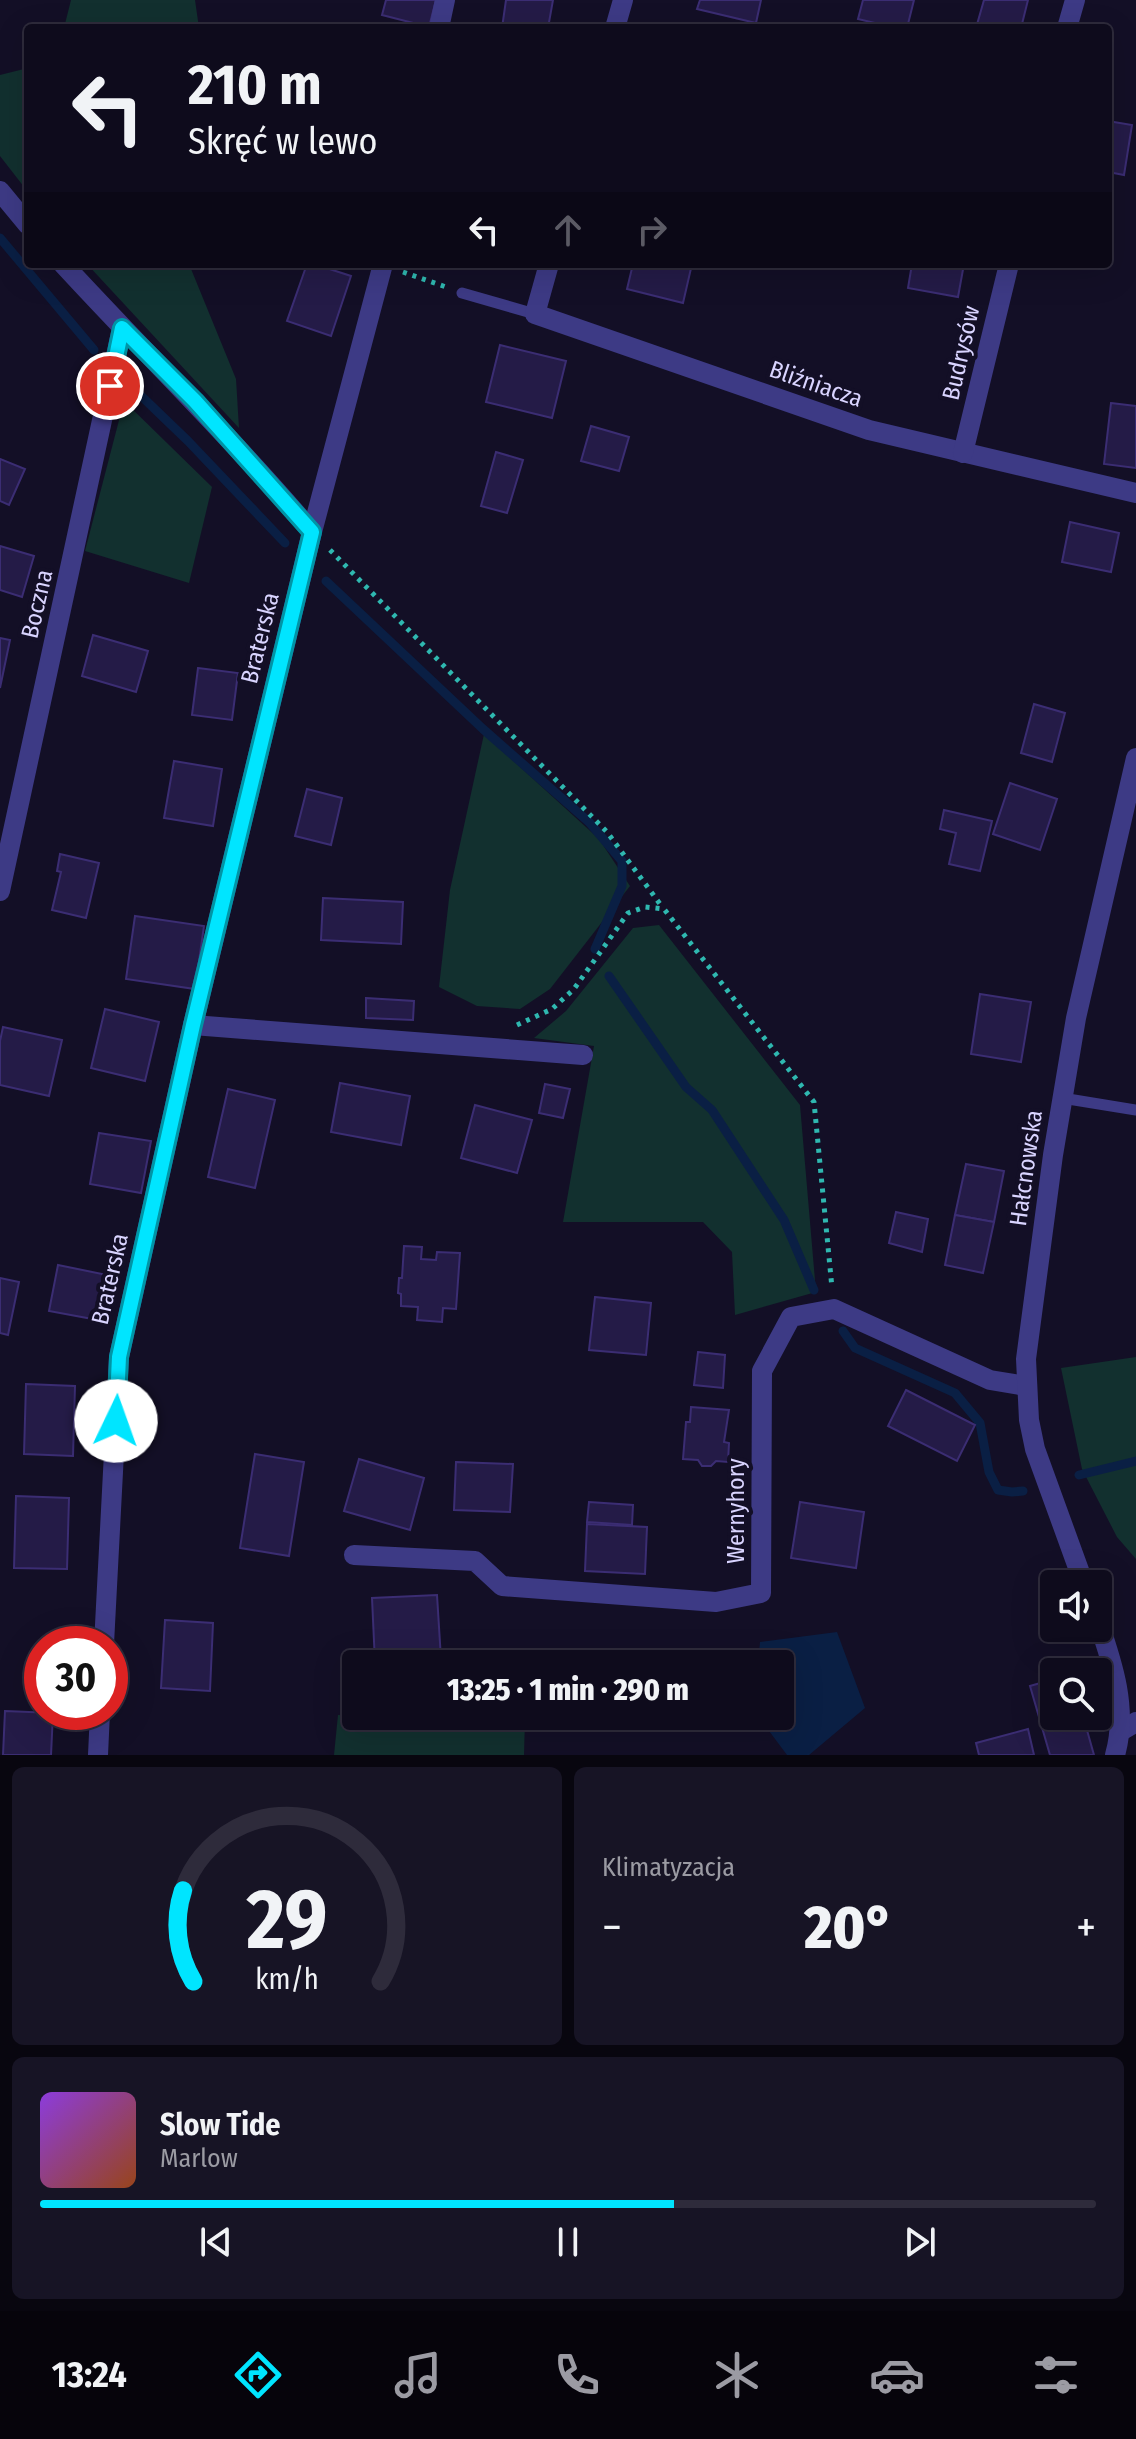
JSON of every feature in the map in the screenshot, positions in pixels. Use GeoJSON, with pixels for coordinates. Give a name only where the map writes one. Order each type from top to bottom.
{"type":"FeatureCollection","features":[{"type":"Feature","properties":{"kind":"street"},"geometry":{"type":"LineString","coordinates":[[440,24],[445,0]]}},
{"type":"Feature","properties":{"kind":"street"},"geometry":{"type":"LineString","coordinates":[[616,24],[623,0]]}},
{"type":"Feature","properties":{"kind":"street"},"geometry":{"type":"LineString","coordinates":[[1068,24],[1075,0]]}},
{"type":"Feature","properties":{"kind":"street"},"geometry":{"type":"LineString","coordinates":[[0,191],[24,220]]}},
{"type":"Feature","properties":{"kind":"street"},"geometry":{"type":"LineString","coordinates":[[67,268],[195,401],[312,532]]}},
{"type":"Feature","properties":{"kind":"street","name":"Braterska"},"geometry":{"type":"LineString","coordinates":[[105,1626],[119,1357],[193,1025],[312,532],[382,268]]}},
{"type":"Feature","properties":{"kind":"street"},"geometry":{"type":"LineString","coordinates":[[535,314],[548,268]]}},
{"type":"Feature","properties":{"kind":"street","name":"Budrysów"},"geometry":{"type":"LineString","coordinates":[[963,453],[1008,268]]}},
{"type":"Feature","properties":{"kind":"street","name":"Bliźniacza"},"geometry":{"type":"LineString","coordinates":[[535,314],[869,430],[1136,493]]}},
{"type":"Feature","properties":{"kind":"street","name":"Boczna"},"geometry":{"type":"LineString","coordinates":[[0,891],[122,328]]}},
{"type":"Feature","properties":{"kind":"street","name":"Hałcnowska"},"geometry":{"type":"LineString","coordinates":[[1079,1570],[1035,1449],[1029,1420],[1026,1359],[1076,1018],[1136,758]]}},
{"type":"Feature","properties":{"kind":"street"},"geometry":{"type":"LineString","coordinates":[[193,1025],[583,1055]]}},
{"type":"Feature","properties":{"kind":"street"},"geometry":{"type":"LineString","coordinates":[[834,1309],[990,1380],[1026,1386]]}},
{"type":"Feature","properties":{"kind":"street","name":"Wernyhory"},"geometry":{"type":"LineString","coordinates":[[354,1555],[475,1561],[502,1586],[716,1602],[761,1593],[762,1371],[791,1317],[834,1309]]}},
{"type":"Feature","properties":{"kind":"street"},"geometry":{"type":"LineString","coordinates":[[1104,1642],[1131,1730],[1115,1755]]}},
{"type":"Feature","properties":{"kind":"street"},"geometry":{"type":"LineString","coordinates":[[98,1755],[99,1730]]}},
{"type":"Feature","properties":{"kind":"lane"},"geometry":{"type":"LineString","coordinates":[[462,293],[535,314]]}},
{"type":"Feature","properties":{"kind":"lane"},"geometry":{"type":"LineString","coordinates":[[1062,1098],[1136,1110]]}},
{"type":"Feature","properties":{"kind":"path"},"geometry":{"type":"LineString","coordinates":[[394,268],[462,293]]}},
{"type":"Feature","properties":{"kind":"path"},"geometry":{"type":"LineString","coordinates":[[312,532],[607,832],[814,1102],[834,1309]]}},
{"type":"Feature","properties":{"kind":"path"},"geometry":{"type":"LineString","coordinates":[[495,1048],[508,1029],[552,1009],[574,989],[628,913],[645,907],[664,909]]}},
{"type":"Feature","properties":{"kind":"green space"},"geometry":{"type":"Polygon","coordinates":[[[71,0],[195,0],[198,24],[65,24],[71,0]]]}},
{"type":"Feature","properties":{"kind":"green space"},"geometry":{"type":"Polygon","coordinates":[[[24,69],[24,187],[0,156],[0,75],[24,69]]]}},
{"type":"Feature","properties":{"kind":"green space"},"geometry":{"type":"Polygon","coordinates":[[[91,268],[191,268],[236,379],[239,428],[91,268]]]}},
{"type":"Feature","properties":{"kind":"green space"},"geometry":{"type":"Polygon","coordinates":[[[124,401],[212,487],[189,583],[85,551],[124,401]]]}},
{"type":"Feature","properties":{"kind":"green space"},"geometry":{"type":"Polygon","coordinates":[[[484,734],[599,839],[630,886],[550,989],[520,1009],[477,1006],[439,987],[450,890],[484,734]]]}},
{"type":"Feature","properties":{"kind":"green space"},"geometry":{"type":"Polygon","coordinates":[[[659,925],[800,1105],[816,1292],[735,1315],[732,1252],[703,1222],[563,1222],[594,1046],[534,1038],[566,1011],[633,928],[659,925]]]}},
{"type":"Feature","properties":{"kind":"green space"},"geometry":{"type":"Polygon","coordinates":[[[1136,1357],[1136,1559],[1117,1537],[1082,1469],[1061,1368],[1136,1357]]]}},
{"type":"Feature","properties":{"kind":"green space"},"geometry":{"type":"Polygon","coordinates":[[[338,1715],[342,1715],[342,1730],[525,1730],[524,1755],[334,1755],[338,1715]]]}},
{"type":"Feature","properties":{"kind":"water"},"geometry":{"type":"Polygon","coordinates":[[[837,1632],[865,1708],[809,1755],[787,1755],[768,1730],[794,1730],[794,1650],[759,1650],[760,1642],[837,1632]]]}},
{"type":"Feature","properties":{"kind":"building"},"geometry":{"type":"Polygon","coordinates":[[[386,0],[436,0],[430,24],[382,15],[386,0]]]}},
{"type":"Feature","properties":{"kind":"building"},"geometry":{"type":"Polygon","coordinates":[[[506,0],[553,0],[549,24],[503,24],[506,0]]]}},
{"type":"Feature","properties":{"kind":"building"},"geometry":{"type":"Polygon","coordinates":[[[700,0],[761,0],[756,23],[697,9],[700,0]]]}},
{"type":"Feature","properties":{"kind":"building"},"geometry":{"type":"Polygon","coordinates":[[[863,0],[914,0],[908,24],[879,24],[858,19],[863,0]]]}},
{"type":"Feature","properties":{"kind":"building"},"geometry":{"type":"Polygon","coordinates":[[[984,0],[1028,0],[1022,24],[977,24],[984,0]]]}},
{"type":"Feature","properties":{"kind":"building"},"geometry":{"type":"Polygon","coordinates":[[[1112,122],[1132,125],[1124,175],[1112,173],[1112,122]]]}},
{"type":"Feature","properties":{"kind":"building"},"geometry":{"type":"Polygon","coordinates":[[[306,268],[326,268],[351,276],[331,336],[287,321],[306,268]]]}},
{"type":"Feature","properties":{"kind":"building"},"geometry":{"type":"Polygon","coordinates":[[[632,268],[691,268],[683,303],[627,289],[632,268]]]}},
{"type":"Feature","properties":{"kind":"building"},"geometry":{"type":"Polygon","coordinates":[[[911,268],[963,268],[958,297],[908,288],[911,268]]]}},
{"type":"Feature","properties":{"kind":"building"},"geometry":{"type":"Polygon","coordinates":[[[500,345],[566,361],[552,418],[486,402],[500,345]]]}},
{"type":"Feature","properties":{"kind":"building"},"geometry":{"type":"Polygon","coordinates":[[[1111,403],[1136,406],[1136,468],[1104,464],[1111,403]]]}},
{"type":"Feature","properties":{"kind":"building"},"geometry":{"type":"Polygon","coordinates":[[[591,426],[629,437],[619,471],[581,461],[591,426]]]}},
{"type":"Feature","properties":{"kind":"building"},"geometry":{"type":"Polygon","coordinates":[[[496,452],[523,460],[507,513],[481,506],[496,452]]]}},
{"type":"Feature","properties":{"kind":"building"},"geometry":{"type":"Polygon","coordinates":[[[0,459],[25,469],[9,505],[0,501],[0,459]]]}},
{"type":"Feature","properties":{"kind":"building"},"geometry":{"type":"Polygon","coordinates":[[[1070,522],[1119,533],[1111,572],[1062,562],[1070,522]]]}},
{"type":"Feature","properties":{"kind":"building"},"geometry":{"type":"Polygon","coordinates":[[[0,546],[34,556],[22,597],[0,590],[0,546]]]}},
{"type":"Feature","properties":{"kind":"building"},"geometry":{"type":"Polygon","coordinates":[[[93,635],[148,651],[136,692],[82,676],[93,635]]]}},
{"type":"Feature","properties":{"kind":"building"},"geometry":{"type":"Polygon","coordinates":[[[0,638],[10,640],[0,688],[0,638]]]}},
{"type":"Feature","properties":{"kind":"building"},"geometry":{"type":"Polygon","coordinates":[[[198,668],[238,673],[232,720],[192,715],[198,668]]]}},
{"type":"Feature","properties":{"kind":"building"},"geometry":{"type":"Polygon","coordinates":[[[1034,704],[1065,713],[1052,762],[1021,753],[1034,704]]]}},
{"type":"Feature","properties":{"kind":"building"},"geometry":{"type":"Polygon","coordinates":[[[174,761],[222,769],[213,826],[164,818],[174,761]]]}},
{"type":"Feature","properties":{"kind":"building"},"geometry":{"type":"Polygon","coordinates":[[[1010,783],[1057,799],[1040,850],[993,834],[1010,783]]]}},
{"type":"Feature","properties":{"kind":"building"},"geometry":{"type":"Polygon","coordinates":[[[307,789],[342,798],[331,845],[295,836],[307,789]]]}},
{"type":"Feature","properties":{"kind":"building"},"geometry":{"type":"Polygon","coordinates":[[[944,810],[992,821],[980,871],[949,864],[956,833],[940,829],[944,810]]]}},
{"type":"Feature","properties":{"kind":"building"},"geometry":{"type":"Polygon","coordinates":[[[60,854],[99,863],[86,918],[52,910],[61,872],[57,871],[60,854]]]}},
{"type":"Feature","properties":{"kind":"building"},"geometry":{"type":"Polygon","coordinates":[[[323,898],[403,902],[401,944],[321,940],[323,898]]]}},
{"type":"Feature","properties":{"kind":"building"},"geometry":{"type":"Polygon","coordinates":[[[135,916],[204,926],[195,989],[126,979],[135,916]]]}},
{"type":"Feature","properties":{"kind":"building"},"geometry":{"type":"Polygon","coordinates":[[[980,994],[1031,1002],[1021,1062],[971,1054],[980,994]]]}},
{"type":"Feature","properties":{"kind":"building"},"geometry":{"type":"Polygon","coordinates":[[[366,998],[414,1001],[413,1020],[366,1018],[366,998]]]}},
{"type":"Feature","properties":{"kind":"building"},"geometry":{"type":"Polygon","coordinates":[[[105,1009],[159,1022],[145,1081],[91,1068],[105,1009]]]}},
{"type":"Feature","properties":{"kind":"building"},"geometry":{"type":"Polygon","coordinates":[[[3,1027],[62,1040],[49,1096],[0,1085],[3,1027]]]}},
{"type":"Feature","properties":{"kind":"building"},"geometry":{"type":"Polygon","coordinates":[[[340,1083],[410,1096],[401,1145],[331,1132],[340,1083]]]}},
{"type":"Feature","properties":{"kind":"building"},"geometry":{"type":"Polygon","coordinates":[[[545,1084],[570,1089],[563,1118],[539,1113],[545,1084]]]}},
{"type":"Feature","properties":{"kind":"building"},"geometry":{"type":"Polygon","coordinates":[[[228,1089],[275,1100],[255,1188],[208,1177],[228,1089]]]}},
{"type":"Feature","properties":{"kind":"building"},"geometry":{"type":"Polygon","coordinates":[[[475,1105],[532,1120],[517,1173],[461,1158],[475,1105]]]}},
{"type":"Feature","properties":{"kind":"building"},"geometry":{"type":"Polygon","coordinates":[[[99,1133],[151,1141],[141,1193],[90,1184],[99,1133]]]}},
{"type":"Feature","properties":{"kind":"building"},"geometry":{"type":"Polygon","coordinates":[[[966,1164],[1004,1171],[994,1222],[955,1215],[966,1164]]]}},
{"type":"Feature","properties":{"kind":"building"},"geometry":{"type":"Polygon","coordinates":[[[896,1212],[928,1219],[922,1252],[889,1243],[896,1212]]]}},
{"type":"Feature","properties":{"kind":"building"},"geometry":{"type":"Polygon","coordinates":[[[955,1215],[994,1222],[983,1273],[945,1265],[955,1215]]]}},
{"type":"Feature","properties":{"kind":"building"},"geometry":{"type":"Polygon","coordinates":[[[404,1246],[422,1247],[421,1259],[436,1260],[437,1252],[460,1253],[456,1309],[443,1308],[442,1322],[417,1320],[418,1307],[401,1306],[401,1294],[398,1293],[404,1246]]]}},
{"type":"Feature","properties":{"kind":"building"},"geometry":{"type":"Polygon","coordinates":[[[58,1265],[107,1275],[98,1320],[49,1311],[58,1265]]]}},
{"type":"Feature","properties":{"kind":"building"},"geometry":{"type":"Polygon","coordinates":[[[0,1278],[19,1282],[8,1335],[0,1333],[0,1278]]]}},
{"type":"Feature","properties":{"kind":"building"},"geometry":{"type":"Polygon","coordinates":[[[595,1297],[651,1303],[646,1355],[589,1350],[595,1297]]]}},
{"type":"Feature","properties":{"kind":"building"},"geometry":{"type":"Polygon","coordinates":[[[698,1352],[725,1355],[723,1388],[694,1385],[698,1352]]]}},
{"type":"Feature","properties":{"kind":"building"},"geometry":{"type":"Polygon","coordinates":[[[26,1384],[75,1386],[73,1456],[24,1454],[26,1384]]]}},
{"type":"Feature","properties":{"kind":"building"},"geometry":{"type":"Polygon","coordinates":[[[906,1390],[975,1425],[957,1461],[888,1426],[906,1390]]]}},
{"type":"Feature","properties":{"kind":"building"},"geometry":{"type":"Polygon","coordinates":[[[691,1407],[729,1410],[724,1442],[729,1443],[728,1462],[716,1461],[711,1466],[702,1466],[698,1460],[683,1459],[686,1422],[690,1422],[691,1407]]]}},
{"type":"Feature","properties":{"kind":"building"},"geometry":{"type":"Polygon","coordinates":[[[255,1454],[304,1462],[289,1556],[240,1548],[255,1454]]]}},
{"type":"Feature","properties":{"kind":"building"},"geometry":{"type":"Polygon","coordinates":[[[359,1459],[424,1478],[410,1530],[344,1511],[359,1459]]]}},
{"type":"Feature","properties":{"kind":"building"},"geometry":{"type":"Polygon","coordinates":[[[456,1462],[513,1464],[510,1512],[454,1510],[456,1462]]]}},
{"type":"Feature","properties":{"kind":"building"},"geometry":{"type":"Polygon","coordinates":[[[16,1496],[69,1498],[67,1569],[14,1568],[16,1496]]]}},
{"type":"Feature","properties":{"kind":"building"},"geometry":{"type":"Polygon","coordinates":[[[589,1502],[633,1505],[632,1525],[587,1522],[589,1502]]]}},
{"type":"Feature","properties":{"kind":"building"},"geometry":{"type":"Polygon","coordinates":[[[800,1502],[864,1512],[856,1568],[791,1558],[800,1502]]]}},
{"type":"Feature","properties":{"kind":"building"},"geometry":{"type":"Polygon","coordinates":[[[587,1524],[647,1527],[645,1574],[585,1571],[587,1524]]]}},
{"type":"Feature","properties":{"kind":"building"},"geometry":{"type":"Polygon","coordinates":[[[437,1595],[440,1650],[374,1650],[372,1598],[437,1595]]]}},
{"type":"Feature","properties":{"kind":"building"},"geometry":{"type":"Polygon","coordinates":[[[165,1620],[213,1623],[210,1691],[161,1688],[165,1620]]]}},
{"type":"Feature","properties":{"kind":"building"},"geometry":{"type":"Polygon","coordinates":[[[1040,1683],[1040,1720],[1030,1686],[1040,1683]]]}},
{"type":"Feature","properties":{"kind":"building"},"geometry":{"type":"Polygon","coordinates":[[[5,1711],[24,1712],[24,1730],[52,1730],[51,1755],[3,1755],[5,1711]]]}},
{"type":"Feature","properties":{"kind":"building"},"geometry":{"type":"Polygon","coordinates":[[[1028,1729],[1034,1755],[979,1755],[976,1743],[1028,1729]]]}},
{"type":"Feature","properties":{"kind":"building"},"geometry":{"type":"Polygon","coordinates":[[[1043,1730],[1087,1730],[1094,1755],[1050,1755],[1043,1730]]]}},
{"type":"Feature","properties":{"kind":"waterway"},"geometry":{"type":"LineString","coordinates":[[0,238],[24,267]]}},
{"type":"Feature","properties":{"kind":"waterway"},"geometry":{"type":"LineString","coordinates":[[25,268],[94,350]]}},
{"type":"Feature","properties":{"kind":"waterway"},"geometry":{"type":"LineString","coordinates":[[135,390],[285,543]]}},
{"type":"Feature","properties":{"kind":"waterway"},"geometry":{"type":"LineString","coordinates":[[326,581],[483,729],[589,822],[622,861],[622,886],[595,949]]}},
{"type":"Feature","properties":{"kind":"waterway"},"geometry":{"type":"LineString","coordinates":[[609,976],[686,1087],[712,1110],[784,1220],[814,1290]]}},
{"type":"Feature","properties":{"kind":"waterway"},"geometry":{"type":"LineString","coordinates":[[843,1331],[855,1348],[955,1393],[980,1423],[989,1472],[998,1490],[1023,1491]]}},
{"type":"Feature","properties":{"kind":"waterway"},"geometry":{"type":"LineString","coordinates":[[1079,1475],[1136,1461]]}},
{"type":"Feature","properties":{"kind":"route"},"geometry":{"type":"LineString","coordinates":[[110,386],[122,328],[195,401],[312,532],[193,1025],[119,1357],[116,1421]]}}]}
